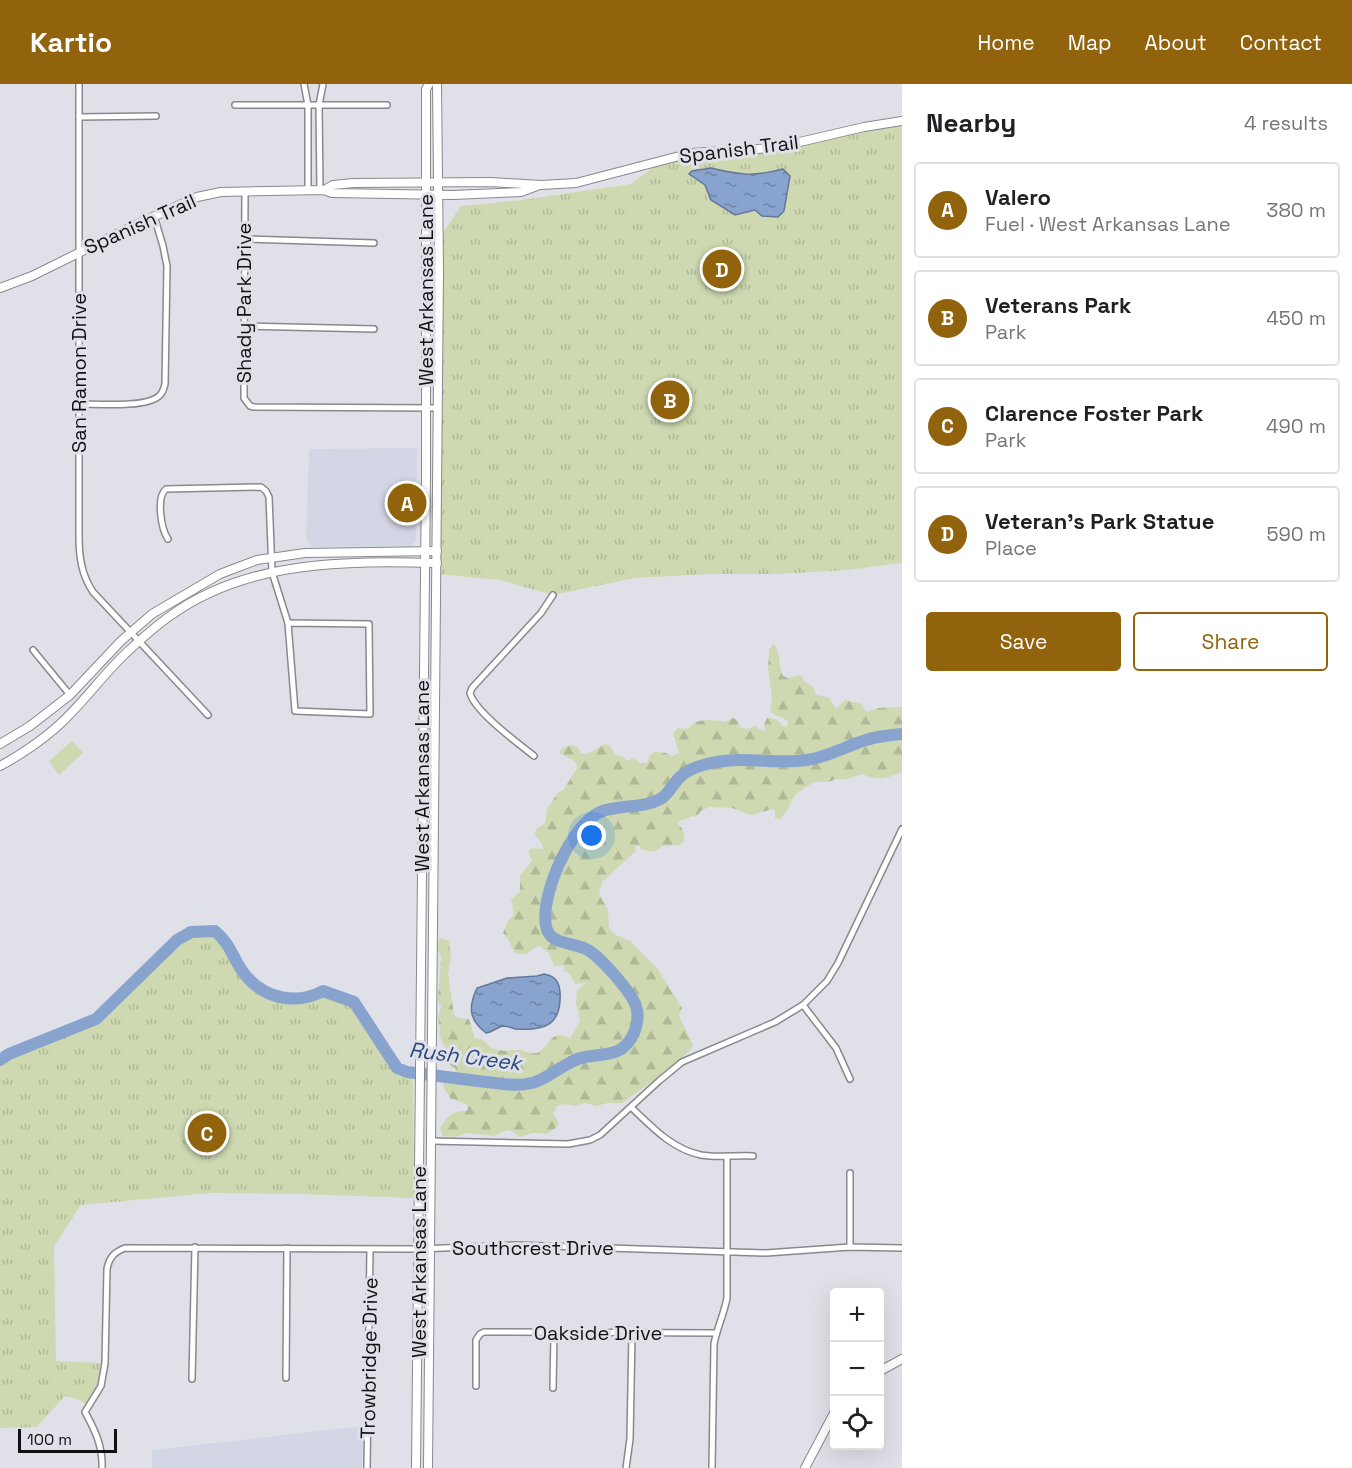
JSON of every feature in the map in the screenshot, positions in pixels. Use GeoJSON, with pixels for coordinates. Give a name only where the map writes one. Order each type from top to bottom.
{"type":"FeatureCollection","features":[{"type":"Feature","properties":{"kind":"main road","name":"West Arkansas Lane"},"geometry":{"type":"LineString","coordinates":[[416,1468],[426,408],[426,89],[429,84]]}},
{"type":"Feature","properties":{"kind":"main road","name":"West Arkansas Lane"},"geometry":{"type":"LineString","coordinates":[[428,1468],[440,195],[437,84]]}},
{"type":"Feature","properties":{"kind":"main road","name":"Spanish Trail"},"geometry":{"type":"LineString","coordinates":[[322,190],[333,185],[354,183],[439,182],[541,185],[576,183],[691,153],[774,148],[864,127],[902,121]]}},
{"type":"Feature","properties":{"kind":"main road","name":"Spanish Trail"},"geometry":{"type":"LineString","coordinates":[[0,288],[32,276],[154,216],[209,194],[245,190],[322,190],[332,193],[440,195],[521,192],[541,185]]}},
{"type":"Feature","properties":{"kind":"main road"},"geometry":{"type":"LineString","coordinates":[[0,744],[30,726],[70,696],[130,632],[152,614],[220,574],[236,567],[272,558],[305,553],[437,551]]}},
{"type":"Feature","properties":{"kind":"main road"},"geometry":{"type":"LineString","coordinates":[[0,766],[58,725],[110,669],[170,615],[231,583],[311,565],[437,563]]}},
{"type":"Feature","properties":{"kind":"main road"},"geometry":{"type":"LineString","coordinates":[[884,1368],[902,1359]]}},
{"type":"Feature","properties":{"kind":"main road"},"geometry":{"type":"LineString","coordinates":[[805,1468],[830,1421]]}},
{"type":"Feature","properties":{"kind":"street","name":"San Ramon Drive"},"geometry":{"type":"LineString","coordinates":[[79,84],[79,535],[81,565],[93,592],[208,715]]}},
{"type":"Feature","properties":{"kind":"street"},"geometry":{"type":"LineString","coordinates":[[304,84],[308,105],[308,190]]}},
{"type":"Feature","properties":{"kind":"street"},"geometry":{"type":"LineString","coordinates":[[322,84],[319,105],[322,190]]}},
{"type":"Feature","properties":{"kind":"street"},"geometry":{"type":"LineString","coordinates":[[235,105],[387,105]]}},
{"type":"Feature","properties":{"kind":"street"},"geometry":{"type":"LineString","coordinates":[[79,117],[156,117]]}},
{"type":"Feature","properties":{"kind":"street","name":"Shady Park Drive"},"geometry":{"type":"LineString","coordinates":[[245,190],[244,398],[249,406],[437,408]]}},
{"type":"Feature","properties":{"kind":"street"},"geometry":{"type":"LineString","coordinates":[[79,405],[140,403],[152,401],[162,394],[166,372],[167,266],[154,216]]}},
{"type":"Feature","properties":{"kind":"street"},"geometry":{"type":"LineString","coordinates":[[245,239],[374,243]]}},
{"type":"Feature","properties":{"kind":"street"},"geometry":{"type":"LineString","coordinates":[[244,326],[374,329]]}},
{"type":"Feature","properties":{"kind":"street"},"geometry":{"type":"LineString","coordinates":[[168,539],[162,529],[160,496],[166,489],[256,486],[266,491],[269,496],[272,572],[288,623],[295,711],[370,714],[369,624],[288,623]]}},
{"type":"Feature","properties":{"kind":"street"},"geometry":{"type":"LineString","coordinates":[[534,756],[500,729],[474,701],[470,693],[472,688],[541,613],[553,595]]}},
{"type":"Feature","properties":{"kind":"street"},"geometry":{"type":"LineString","coordinates":[[33,650],[70,696]]}},
{"type":"Feature","properties":{"kind":"street"},"geometry":{"type":"LineString","coordinates":[[431,1141],[577,1143],[600,1135],[682,1062],[775,1022],[803,1005],[827,981],[838,963],[902,829]]}},
{"type":"Feature","properties":{"kind":"street"},"geometry":{"type":"LineString","coordinates":[[803,1005],[836,1048],[850,1079]]}},
{"type":"Feature","properties":{"kind":"street"},"geometry":{"type":"LineString","coordinates":[[632,1108],[660,1134],[680,1148],[703,1155],[753,1156]]}},
{"type":"Feature","properties":{"kind":"street"},"geometry":{"type":"LineString","coordinates":[[712,1468],[716,1333],[726,1304],[727,1156]]}},
{"type":"Feature","properties":{"kind":"street"},"geometry":{"type":"LineString","coordinates":[[850,1173],[850,1247]]}},
{"type":"Feature","properties":{"kind":"street","name":"Southcrest Drive"},"geometry":{"type":"LineString","coordinates":[[102,1468],[102,1455],[95,1431],[85,1412],[101,1386],[105,1363],[109,1260],[125,1248],[419,1249],[515,1245],[766,1253],[850,1247],[902,1248]]}},
{"type":"Feature","properties":{"kind":"street"},"geometry":{"type":"LineString","coordinates":[[192,1379],[195,1247]]}},
{"type":"Feature","properties":{"kind":"street"},"geometry":{"type":"LineString","coordinates":[[286,1378],[287,1248]]}},
{"type":"Feature","properties":{"kind":"street","name":"Trowbridge Drive"},"geometry":{"type":"LineString","coordinates":[[368,1468],[370,1249]]}},
{"type":"Feature","properties":{"kind":"street","name":"Oakside Drive"},"geometry":{"type":"LineString","coordinates":[[476,1386],[476,1340],[480,1334],[716,1333]]}},
{"type":"Feature","properties":{"kind":"street"},"geometry":{"type":"LineString","coordinates":[[553,1388],[554,1334]]}},
{"type":"Feature","properties":{"kind":"street"},"geometry":{"type":"LineString","coordinates":[[626,1468],[630,1440],[632,1334]]}},
{"type":"Feature","properties":{"kind":"shaded area"},"geometry":{"type":"Polygon","coordinates":[[[417,448],[416,541],[410,546],[312,547],[306,540],[309,449],[417,448]]]}},
{"type":"Feature","properties":{"kind":"shaded area"},"geometry":{"type":"Polygon","coordinates":[[[363,1426],[362,1468],[152,1468],[152,1450],[363,1426]]]}},
{"type":"Feature","properties":{"kind":"green space"},"geometry":{"type":"Polygon","coordinates":[[[902,122],[902,563],[847,570],[780,574],[711,574],[635,578],[553,595],[500,580],[437,574],[440,237],[461,206],[522,200],[631,184],[664,159],[821,137],[902,122]]]}},
{"type":"Feature","properties":{"kind":"green space"},"geometry":{"type":"Polygon","coordinates":[[[774,644],[778,651],[783,676],[788,678],[801,675],[804,681],[814,688],[816,695],[828,697],[837,708],[845,700],[862,704],[866,712],[878,708],[902,707],[902,772],[882,778],[862,774],[847,779],[814,783],[795,795],[786,813],[779,819],[775,818],[773,809],[751,815],[732,808],[710,807],[702,810],[696,817],[677,822],[684,835],[684,841],[680,845],[662,846],[652,851],[636,846],[635,852],[602,882],[599,894],[608,910],[609,928],[614,934],[630,941],[657,968],[682,1008],[679,1016],[693,1045],[673,1066],[623,1103],[557,1106],[553,1114],[558,1121],[558,1126],[547,1134],[533,1133],[520,1137],[507,1130],[494,1136],[468,1133],[454,1137],[443,1136],[440,1128],[447,1118],[454,1113],[468,1109],[466,1104],[450,1098],[443,1086],[445,1080],[455,1073],[456,1069],[444,1061],[446,1049],[439,1035],[438,1018],[441,1007],[438,1000],[441,957],[436,945],[440,938],[449,941],[451,959],[448,974],[454,1015],[458,1018],[469,1019],[475,1038],[482,1040],[492,1048],[534,1053],[540,1051],[558,1035],[570,1039],[580,1020],[576,1003],[577,990],[586,983],[575,984],[569,973],[564,971],[564,966],[554,966],[548,952],[543,948],[538,946],[526,954],[514,952],[503,933],[508,921],[514,915],[511,899],[520,892],[520,875],[532,861],[528,851],[533,848],[543,849],[535,835],[536,829],[545,823],[547,809],[557,794],[564,789],[577,768],[576,762],[560,751],[572,745],[577,747],[581,753],[587,754],[605,744],[610,746],[616,755],[624,757],[626,761],[635,758],[640,763],[647,763],[650,755],[655,751],[672,756],[679,753],[673,733],[678,728],[688,729],[699,721],[724,722],[733,718],[737,720],[741,728],[748,729],[755,726],[765,732],[764,725],[767,718],[776,719],[782,726],[788,726],[786,720],[770,712],[772,697],[768,669],[769,649],[774,644]]]}},
{"type":"Feature","properties":{"kind":"green space"},"geometry":{"type":"Polygon","coordinates":[[[72,741],[83,753],[59,775],[49,761],[72,741]]]}},
{"type":"Feature","properties":{"kind":"green space"},"geometry":{"type":"Polygon","coordinates":[[[202,930],[220,935],[230,947],[241,970],[264,990],[293,998],[303,998],[323,991],[354,1002],[397,1068],[413,1072],[414,1198],[211,1193],[81,1205],[54,1246],[56,1361],[101,1363],[97,1385],[86,1404],[65,1396],[37,1427],[0,1428],[0,1060],[9,1054],[96,1019],[163,952],[191,932],[202,930]]]}},
{"type":"Feature","properties":{"kind":"water"},"geometry":{"type":"Polygon","coordinates":[[[711,168],[747,174],[783,169],[790,176],[784,211],[778,217],[762,216],[755,210],[735,215],[711,200],[705,185],[689,174],[692,171],[711,168]]]}},
{"type":"Feature","properties":{"kind":"water"},"geometry":{"type":"Polygon","coordinates":[[[544,974],[556,980],[560,992],[558,1012],[550,1024],[535,1029],[503,1026],[486,1033],[476,1023],[471,1007],[477,988],[507,978],[544,974]]]}},
{"type":"Feature","properties":{"kind":"waterway","name":"Rush Creek"},"geometry":{"type":"LineString","coordinates":[[0,1060],[9,1054],[96,1019],[177,940],[191,932],[215,931],[226,942],[242,971],[263,990],[282,998],[293,999],[323,991],[354,1002],[397,1068],[407,1072],[505,1084],[519,1085],[539,1081],[578,1059],[619,1050],[630,1041],[637,1023],[637,1009],[633,1000],[606,966],[586,949],[558,941],[547,930],[545,917],[552,883],[568,847],[589,820],[600,812],[648,804],[662,798],[682,775],[704,765],[731,760],[807,760],[859,742],[902,734]]}},
{"type":"Feature","properties":{"kind":"place","name":"Veteran's Park Statue"},"geometry":{"type":"Point","coordinates":[722,269]}},
{"type":"Feature","properties":{"kind":"place","name":"Veterans Park"},"geometry":{"type":"Point","coordinates":[670,400]}},
{"type":"Feature","properties":{"kind":"place","name":"Valero"},"geometry":{"type":"Point","coordinates":[407,503]}},
{"type":"Feature","properties":{"kind":"place","name":"Clarence Foster Park"},"geometry":{"type":"Point","coordinates":[207,1133]}}]}
